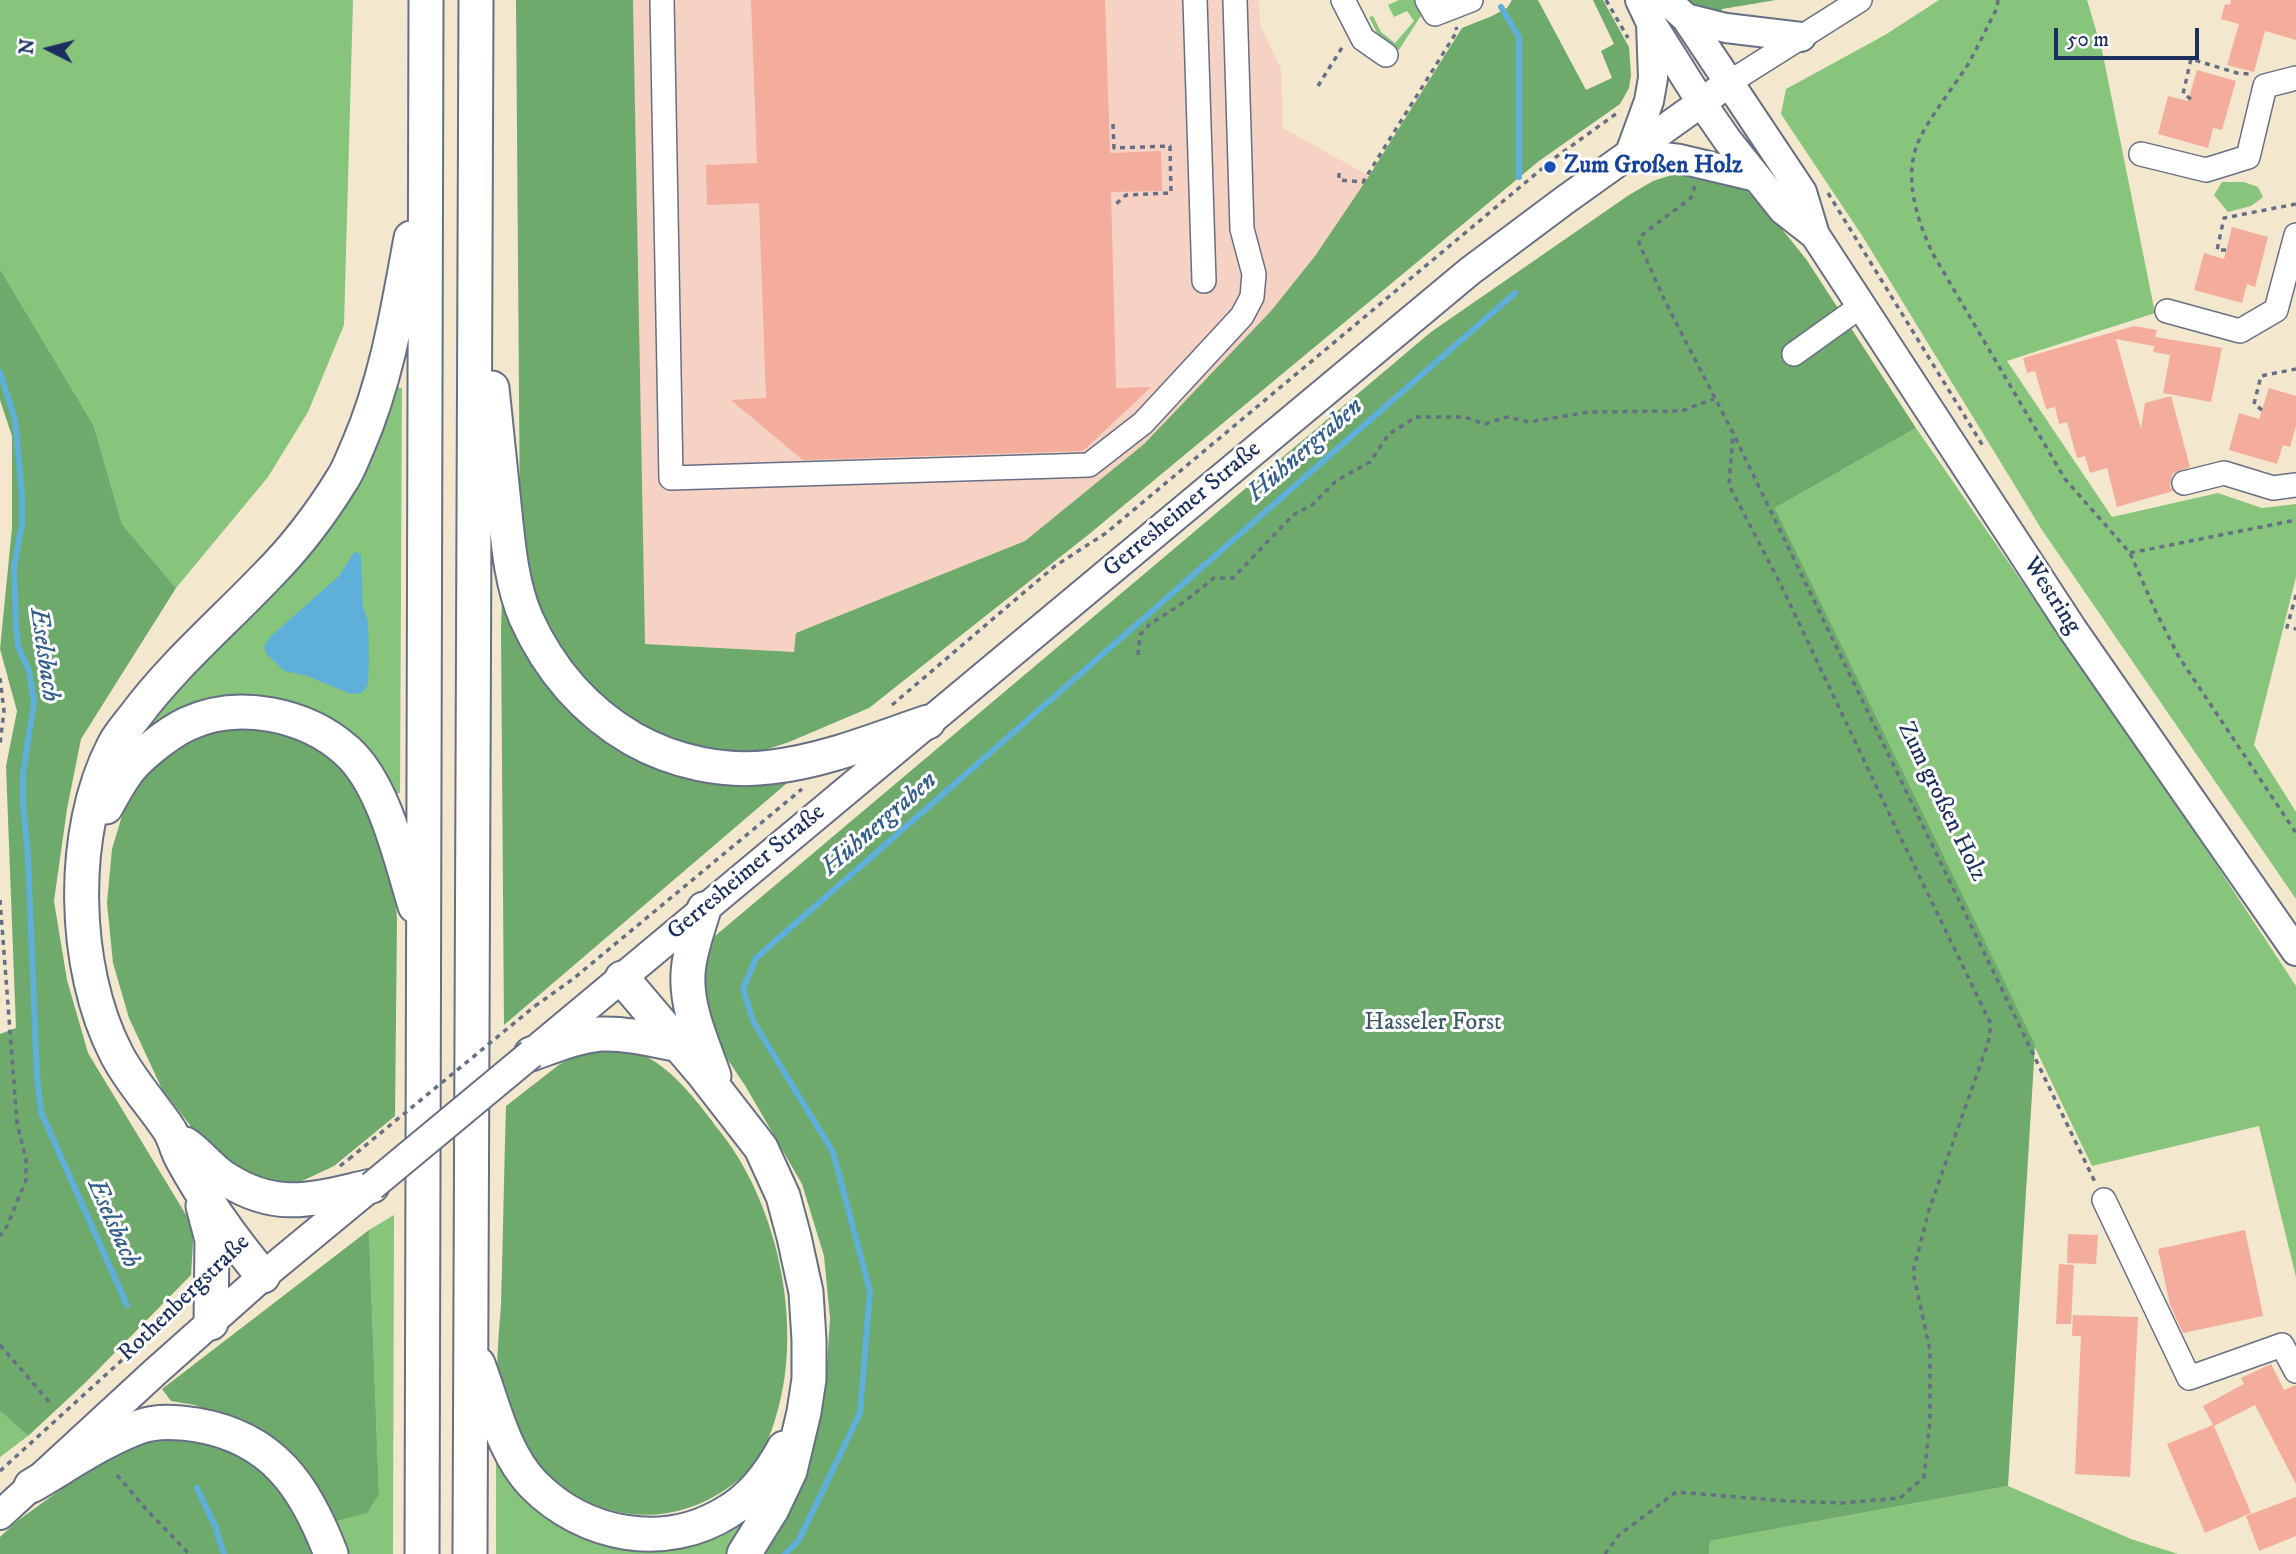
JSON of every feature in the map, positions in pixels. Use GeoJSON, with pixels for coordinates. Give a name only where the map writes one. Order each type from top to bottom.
{"type":"FeatureCollection","features":[{"type":"Feature","properties":{"kind":"highway"},"geometry":{"type":"LineString","coordinates":[[422,1554],[426,0]]}},
{"type":"Feature","properties":{"kind":"highway"},"geometry":{"type":"LineString","coordinates":[[470,1554],[476,0]]}},
{"type":"Feature","properties":{"kind":"highway"},"geometry":{"type":"LineString","coordinates":[[263,1276],[237,1246],[193,1177],[172,1134],[116,1053],[93,995],[83,937],[81,893],[85,852],[100,780],[115,744],[135,715],[176,667],[268,576],[308,530],[345,476],[372,413],[388,358],[427,153]]}},
{"type":"Feature","properties":{"kind":"highway"},"geometry":{"type":"LineString","coordinates":[[475,218],[507,533],[514,578],[526,617],[542,646],[560,676],[582,701],[610,725],[643,744],[676,758],[741,769],[805,762],[928,722]]}},
{"type":"Feature","properties":{"kind":"highway"},"geometry":{"type":"LineString","coordinates":[[85,852],[126,773],[156,745],[187,724],[217,716],[245,713],[279,715],[315,728],[348,751],[370,779],[390,825],[425,935]]}},
{"type":"Feature","properties":{"kind":"highway"},"geometry":{"type":"LineString","coordinates":[[704,909],[692,950],[688,974],[689,993],[693,1016],[721,1095]]}},
{"type":"Feature","properties":{"kind":"highway"},"geometry":{"type":"LineString","coordinates":[[622,978],[721,1095],[761,1148],[783,1196],[806,1292],[809,1379],[804,1412],[790,1471],[772,1509],[744,1554]]}},
{"type":"Feature","properties":{"kind":"highway"},"geometry":{"type":"LineString","coordinates":[[531,1054],[600,1034],[679,1045]]}},
{"type":"Feature","properties":{"kind":"highway"},"geometry":{"type":"LineString","coordinates":[[172,1134],[225,1179],[265,1198],[303,1201],[372,1186]]}},
{"type":"Feature","properties":{"kind":"highway"},"geometry":{"type":"LineString","coordinates":[[193,1177],[212,1240],[211,1323]]}},
{"type":"Feature","properties":{"kind":"highway"},"geometry":{"type":"LineString","coordinates":[[471,1345],[510,1449],[532,1483],[560,1508],[594,1525],[633,1535],[666,1533],[695,1527],[729,1512],[752,1492],[774,1466],[804,1412]]}},
{"type":"Feature","properties":{"kind":"highway"},"geometry":{"type":"LineString","coordinates":[[32,1486],[140,1426],[178,1422],[215,1429],[239,1437],[265,1451],[286,1471],[316,1519],[331,1554]]}},
{"type":"Feature","properties":{"kind":"main road"},"geometry":{"type":"LineString","coordinates":[[1756,177],[1681,159],[1630,153],[1649,102],[1660,10],[1726,28],[1801,37]]}},
{"type":"Feature","properties":{"kind":"main road","name":"Westring"},"geometry":{"type":"LineString","coordinates":[[1660,10],[1730,82],[1802,192],[1815,235],[1861,306],[2073,630],[2296,951]]}},
{"type":"Feature","properties":{"kind":"main road","name":"Westring"},"geometry":{"type":"LineString","coordinates":[[1660,10],[1701,102],[1783,210],[1815,235]]}},
{"type":"Feature","properties":{"kind":"main road","name":"Gerresheimer Straße"},"geometry":{"type":"LineString","coordinates":[[531,1054],[1470,271],[1730,82]]}},
{"type":"Feature","properties":{"kind":"main road","name":"Rothenbergstraße"},"geometry":{"type":"LineString","coordinates":[[0,1516],[263,1276],[531,1054]]}},
{"type":"Feature","properties":{"kind":"street"},"geometry":{"type":"LineString","coordinates":[[662,0],[671,478],[1089,465],[1143,422],[1242,316],[1252,297],[1254,274],[1242,229],[1235,0]]}},
{"type":"Feature","properties":{"kind":"street"},"geometry":{"type":"LineString","coordinates":[[1195,0],[1203,281]]}},
{"type":"Feature","properties":{"kind":"street"},"geometry":{"type":"LineString","coordinates":[[1343,0],[1363,39],[1386,55]]}},
{"type":"Feature","properties":{"kind":"street"},"geometry":{"type":"LineString","coordinates":[[1439,12],[1471,0]]}},
{"type":"Feature","properties":{"kind":"street","name":"Gerresheimer Straße"},"geometry":{"type":"LineString","coordinates":[[1730,82],[1860,0]]}},
{"type":"Feature","properties":{"kind":"street"},"geometry":{"type":"LineString","coordinates":[[2141,153],[2206,170],[2248,157],[2265,86],[2296,78]]}},
{"type":"Feature","properties":{"kind":"street"},"geometry":{"type":"LineString","coordinates":[[2167,311],[2240,331],[2276,310],[2296,235]]}},
{"type":"Feature","properties":{"kind":"street"},"geometry":{"type":"LineString","coordinates":[[1794,354],[1861,306]]}},
{"type":"Feature","properties":{"kind":"street"},"geometry":{"type":"LineString","coordinates":[[2184,483],[2224,473],[2273,488],[2296,485]]}},
{"type":"Feature","properties":{"kind":"street"},"geometry":{"type":"LineString","coordinates":[[2104,1200],[2189,1378],[2282,1345],[2296,1371]]}},
{"type":"Feature","properties":{"kind":"path"},"geometry":{"type":"LineString","coordinates":[[1606,0],[1629,40]]}},
{"type":"Feature","properties":{"kind":"path"},"geometry":{"type":"LineString","coordinates":[[1998,0],[1997,8],[1969,63],[1920,136],[1912,166],[1913,198],[1920,226],[1933,254],[2036,433],[2065,479],[2130,553],[2179,657],[2296,833]]}},
{"type":"Feature","properties":{"kind":"path"},"geometry":{"type":"LineString","coordinates":[[1339,173],[1339,180],[1363,182],[1457,32],[1439,12]]}},
{"type":"Feature","properties":{"kind":"path"},"geometry":{"type":"LineString","coordinates":[[1318,86],[1344,43],[1358,32]]}},
{"type":"Feature","properties":{"kind":"path"},"geometry":{"type":"LineString","coordinates":[[2191,99],[2183,94],[2192,60],[2237,73],[2251,74]]}},
{"type":"Feature","properties":{"kind":"path"},"geometry":{"type":"LineString","coordinates":[[889,708],[1037,582],[1106,533],[1556,157],[1623,109]]}},
{"type":"Feature","properties":{"kind":"path"},"geometry":{"type":"LineString","coordinates":[[1113,124],[1114,148],[1170,146],[1171,193],[1126,195],[1115,205]]}},
{"type":"Feature","properties":{"kind":"path","name":"Zum großen Holz"},"geometry":{"type":"LineString","coordinates":[[1699,177],[1691,198],[1643,234],[1639,243],[1665,302],[1733,433],[2104,1200]]}},
{"type":"Feature","properties":{"kind":"path"},"geometry":{"type":"LineString","coordinates":[[1827,191],[1986,450]]}},
{"type":"Feature","properties":{"kind":"path"},"geometry":{"type":"LineString","coordinates":[[2226,250],[2217,250],[2224,218],[2296,204]]}},
{"type":"Feature","properties":{"kind":"path"},"geometry":{"type":"LineString","coordinates":[[2262,410],[2254,404],[2261,376],[2296,369]]}},
{"type":"Feature","properties":{"kind":"path"},"geometry":{"type":"LineString","coordinates":[[1139,655],[1140,635],[1150,624],[1214,578],[1233,578],[1293,515],[1312,505],[1336,481],[1370,462],[1389,434],[1416,417],[1464,416],[1485,425],[1507,416],[1528,422],[1589,412],[1681,411],[1714,398]]}},
{"type":"Feature","properties":{"kind":"path"},"geometry":{"type":"LineString","coordinates":[[1605,1554],[1619,1535],[1676,1492],[1842,1503],[1900,1498],[1924,1477],[1930,1420],[1930,1350],[1913,1272],[1929,1210],[1987,1043],[1991,1024],[1780,583],[1729,485],[1733,433]]}},
{"type":"Feature","properties":{"kind":"path"},"geometry":{"type":"LineString","coordinates":[[2130,553],[2296,520]]}},
{"type":"Feature","properties":{"kind":"path"},"geometry":{"type":"LineString","coordinates":[[2296,595],[2287,627],[2296,629]]}},
{"type":"Feature","properties":{"kind":"path"},"geometry":{"type":"LineString","coordinates":[[0,678],[4,711],[0,744]]}},
{"type":"Feature","properties":{"kind":"path"},"geometry":{"type":"LineString","coordinates":[[334,1171],[535,1006],[573,979],[805,787],[805,762]]}},
{"type":"Feature","properties":{"kind":"path"},"geometry":{"type":"LineString","coordinates":[[0,900],[17,1123],[26,1159],[26,1180],[7,1226],[0,1236]]}},
{"type":"Feature","properties":{"kind":"path","name":"Rothenbergstraße"},"geometry":{"type":"LineString","coordinates":[[0,1471],[166,1320],[179,1300],[211,1267]]}},
{"type":"Feature","properties":{"kind":"path"},"geometry":{"type":"LineString","coordinates":[[0,1345],[51,1404]]}},
{"type":"Feature","properties":{"kind":"path"},"geometry":{"type":"LineString","coordinates":[[117,1475],[189,1554]]}},
{"type":"Feature","properties":{"kind":"shaded area"},"geometry":{"type":"Polygon","coordinates":[[[633,0],[1259,0],[1260,25],[1281,69],[1283,128],[1369,176],[1315,256],[1271,311],[1144,444],[1025,541],[797,633],[794,652],[644,644],[633,0]]]}},
{"type":"Feature","properties":{"kind":"green space"},"geometry":{"type":"Polygon","coordinates":[[[0,0],[353,0],[344,325],[308,412],[268,477],[176,588],[122,524],[94,426],[0,269],[0,0]]]}},
{"type":"Feature","properties":{"kind":"green space"},"geometry":{"type":"Polygon","coordinates":[[[516,0],[633,0],[645,644],[794,652],[796,633],[1025,541],[1144,444],[1271,311],[1315,256],[1369,176],[1462,28],[1507,8],[1512,0],[1538,0],[1586,90],[1612,78],[1601,51],[1614,44],[1593,0],[1603,0],[1629,47],[1631,75],[1629,88],[1620,104],[1539,161],[1088,535],[869,708],[789,742],[750,755],[689,747],[639,727],[599,700],[561,659],[533,600],[520,526],[516,0]]]}},
{"type":"Feature","properties":{"kind":"green space"},"geometry":{"type":"Polygon","coordinates":[[[1399,0],[1414,0],[1422,14],[1399,50],[1379,37],[1369,17],[1373,16],[1381,32],[1395,43],[1414,21],[1407,11],[1394,17],[1388,5],[1399,0]]]}},
{"type":"Feature","properties":{"kind":"green space"},"geometry":{"type":"Polygon","coordinates":[[[1685,0],[1776,0],[1722,9],[1719,20],[1685,0]]]}},
{"type":"Feature","properties":{"kind":"green space"},"geometry":{"type":"Polygon","coordinates":[[[1939,0],[2087,0],[2102,50],[2155,313],[2007,361],[2112,517],[2218,493],[2262,508],[2296,504],[2296,577],[2254,745],[2296,812],[2296,899],[2042,530],[1863,237],[1781,114],[1786,89],[1885,35],[1939,0]]]}},
{"type":"Feature","properties":{"kind":"green space","name":"Hasseler Forst"},"geometry":{"type":"Polygon","coordinates":[[[1675,174],[1725,179],[1746,190],[1769,213],[1806,259],[1916,428],[1775,508],[2035,1045],[2008,1486],[1710,1541],[1709,1554],[753,1554],[813,1445],[825,1394],[830,1318],[824,1256],[802,1184],[746,1087],[714,1039],[696,989],[704,952],[715,936],[1431,332],[1629,195],[1653,181],[1675,174]]]}},
{"type":"Feature","properties":{"kind":"green space"},"geometry":{"type":"Polygon","coordinates":[[[2222,182],[2244,182],[2258,187],[2263,197],[2251,206],[2228,212],[2214,195],[2222,182]]]}},
{"type":"Feature","properties":{"kind":"green space"},"geometry":{"type":"Polygon","coordinates":[[[0,269],[94,426],[122,524],[176,588],[81,739],[67,809],[54,901],[67,980],[88,1053],[194,1228],[191,1275],[85,1383],[28,1436],[0,1411],[0,1034],[16,1028],[6,766],[17,711],[0,649],[12,528],[12,436],[0,400],[0,269]]]}},
{"type":"Feature","properties":{"kind":"green space"},"geometry":{"type":"Polygon","coordinates":[[[391,387],[402,388],[400,793],[390,795],[122,750],[258,596],[391,387]]]}},
{"type":"Feature","properties":{"kind":"green space"},"geometry":{"type":"Polygon","coordinates":[[[1916,428],[2202,843],[2296,986],[2296,1277],[2259,1126],[2092,1166],[1775,508],[1916,428]]]}},
{"type":"Feature","properties":{"kind":"green space"},"geometry":{"type":"Polygon","coordinates":[[[503,560],[589,725],[793,778],[504,1025],[501,630],[503,560]]]}},
{"type":"Feature","properties":{"kind":"green space"},"geometry":{"type":"Polygon","coordinates":[[[247,726],[289,732],[343,765],[364,793],[394,873],[397,919],[395,1116],[334,1166],[302,1181],[279,1186],[233,1170],[196,1133],[162,1089],[129,1018],[113,963],[107,903],[112,849],[125,806],[141,776],[171,749],[205,733],[247,726]]]}},
{"type":"Feature","properties":{"kind":"green space"},"geometry":{"type":"Polygon","coordinates":[[[599,1046],[627,1049],[656,1062],[681,1084],[703,1109],[742,1164],[759,1198],[781,1273],[787,1350],[783,1388],[766,1445],[748,1471],[724,1491],[682,1510],[660,1514],[637,1515],[615,1511],[593,1504],[552,1481],[519,1436],[499,1383],[506,1106],[560,1064],[599,1046]]]}},
{"type":"Feature","properties":{"kind":"green space"},"geometry":{"type":"Polygon","coordinates":[[[394,1215],[393,1554],[346,1554],[331,1522],[379,1494],[369,1230],[394,1215]]]}},
{"type":"Feature","properties":{"kind":"green space"},"geometry":{"type":"Polygon","coordinates":[[[369,1230],[379,1494],[367,1513],[331,1522],[305,1469],[276,1446],[240,1424],[195,1405],[171,1401],[162,1389],[369,1230]]]}},
{"type":"Feature","properties":{"kind":"green space"},"geometry":{"type":"Polygon","coordinates":[[[0,1411],[28,1436],[0,1457],[0,1411]]]}},
{"type":"Feature","properties":{"kind":"green space"},"geometry":{"type":"Polygon","coordinates":[[[141,1437],[203,1437],[276,1476],[319,1554],[0,1554],[0,1537],[16,1522],[119,1447],[141,1437]]]}},
{"type":"Feature","properties":{"kind":"green space"},"geometry":{"type":"Polygon","coordinates":[[[496,1451],[621,1538],[762,1491],[736,1554],[496,1554],[496,1451]]]}},
{"type":"Feature","properties":{"kind":"green space"},"geometry":{"type":"Polygon","coordinates":[[[2008,1486],[2131,1539],[2178,1554],[1709,1554],[1710,1541],[2008,1486]]]}},
{"type":"Feature","properties":{"kind":"water"},"geometry":{"type":"Polygon","coordinates":[[[355,551],[361,555],[369,657],[368,685],[362,693],[351,694],[307,676],[285,671],[267,655],[264,647],[270,637],[339,576],[355,551]]]}},
{"type":"Feature","properties":{"kind":"building"},"geometry":{"type":"Polygon","coordinates":[[[751,0],[1105,0],[1110,153],[1161,151],[1162,191],[1111,192],[1116,388],[1151,387],[1083,451],[803,460],[731,400],[766,398],[759,203],[707,205],[706,165],[757,163],[751,0]]]}},
{"type":"Feature","properties":{"kind":"building"},"geometry":{"type":"Polygon","coordinates":[[[2231,0],[2296,0],[2296,40],[2265,31],[2254,72],[2227,65],[2239,24],[2221,19],[2225,4],[2230,5],[2231,0]]]}},
{"type":"Feature","properties":{"kind":"building"},"geometry":{"type":"Polygon","coordinates":[[[2197,70],[2236,81],[2222,130],[2213,128],[2208,148],[2158,134],[2168,96],[2188,101],[2197,70]]]}},
{"type":"Feature","properties":{"kind":"building"},"geometry":{"type":"Polygon","coordinates":[[[2232,227],[2268,237],[2255,287],[2247,284],[2242,303],[2194,290],[2204,253],[2224,259],[2232,227]]]}},
{"type":"Feature","properties":{"kind":"building"},"geometry":{"type":"Polygon","coordinates":[[[2134,326],[2157,330],[2155,337],[2222,348],[2211,402],[2163,393],[2170,355],[2153,352],[2155,341],[2154,346],[2116,339],[2141,429],[2145,403],[2171,396],[2190,467],[2172,474],[2170,486],[2173,491],[2117,507],[2107,468],[2090,473],[2085,456],[2077,458],[2067,422],[2059,424],[2055,407],[2046,409],[2035,371],[2027,373],[2023,358],[2134,326]]]}},
{"type":"Feature","properties":{"kind":"building"},"geometry":{"type":"Polygon","coordinates":[[[2269,388],[2296,396],[2296,426],[2290,447],[2283,445],[2277,464],[2229,450],[2239,413],[2259,419],[2269,388]]]}},
{"type":"Feature","properties":{"kind":"building"},"geometry":{"type":"Polygon","coordinates":[[[2245,1230],[2263,1316],[2183,1333],[2170,1305],[2158,1249],[2245,1230]]]}},
{"type":"Feature","properties":{"kind":"building"},"geometry":{"type":"Polygon","coordinates":[[[2068,1234],[2098,1235],[2096,1264],[2067,1263],[2068,1234]]]}},
{"type":"Feature","properties":{"kind":"building"},"geometry":{"type":"Polygon","coordinates":[[[2059,1264],[2074,1265],[2071,1324],[2056,1324],[2059,1264]]]}},
{"type":"Feature","properties":{"kind":"building"},"geometry":{"type":"Polygon","coordinates":[[[2073,1315],[2138,1317],[2130,1477],[2075,1474],[2081,1336],[2072,1336],[2073,1315]]]}},
{"type":"Feature","properties":{"kind":"building"},"geometry":{"type":"Polygon","coordinates":[[[2271,1364],[2284,1390],[2296,1385],[2296,1484],[2255,1405],[2214,1426],[2251,1513],[2205,1533],[2167,1444],[2213,1425],[2203,1406],[2244,1384],[2241,1378],[2271,1364]]]}},
{"type":"Feature","properties":{"kind":"building"},"geometry":{"type":"Polygon","coordinates":[[[2296,1497],[2296,1536],[2259,1551],[2246,1516],[2296,1497]]]}},
{"type":"Feature","properties":{"kind":"waterway","name":"Hühnergraben"},"geometry":{"type":"LineString","coordinates":[[1501,7],[1519,37],[1519,177]]}},
{"type":"Feature","properties":{"kind":"waterway","name":"Hühnergraben"},"geometry":{"type":"LineString","coordinates":[[785,1554],[799,1540],[860,1413],[870,1291],[833,1152],[753,1021],[743,989],[756,958],[1515,293]]}},
{"type":"Feature","properties":{"kind":"waterway","name":"Eselsbach"},"geometry":{"type":"LineString","coordinates":[[0,372],[15,420],[22,494],[22,524],[14,567],[18,646],[29,671],[34,702],[23,774],[23,805],[41,1112],[127,1305]]}},
{"type":"Feature","properties":{"kind":"waterway","name":"Eselsbach"},"geometry":{"type":"LineString","coordinates":[[197,1488],[215,1526],[224,1554]]}},
{"type":"Feature","properties":{"kind":"place","name":"Zum Großen Holz"},"geometry":{"type":"Point","coordinates":[1550,167]}}]}
